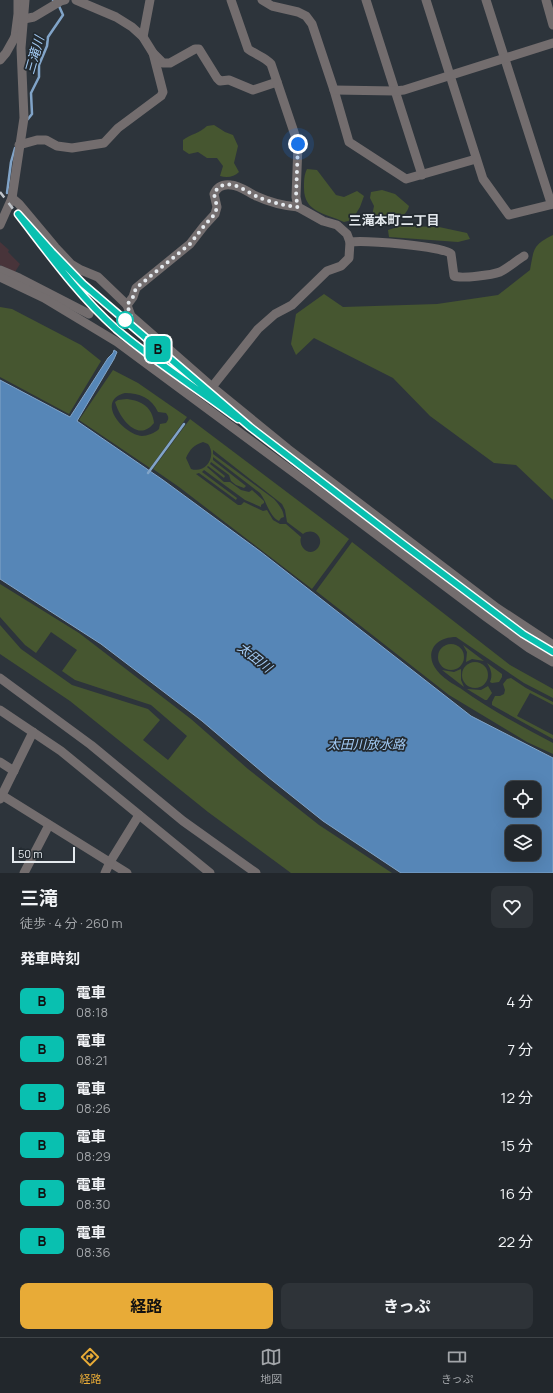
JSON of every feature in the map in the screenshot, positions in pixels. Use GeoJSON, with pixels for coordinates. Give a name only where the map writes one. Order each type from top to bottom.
{"type":"FeatureCollection","features":[{"type":"Feature","properties":{"kind":"street"},"geometry":{"type":"LineString","coordinates":[[0,225],[12,198],[24,118],[18,37],[18,0]]}},
{"type":"Feature","properties":{"kind":"street"},"geometry":{"type":"LineString","coordinates":[[0,60],[18,37],[24,19],[26,0]]}},
{"type":"Feature","properties":{"kind":"street"},"geometry":{"type":"LineString","coordinates":[[24,19],[34,17],[60,1],[65,0]]}},
{"type":"Feature","properties":{"kind":"street"},"geometry":{"type":"LineString","coordinates":[[76,0],[116,17],[143,37],[153,53],[163,63],[170,63],[196,49],[199,49],[220,81],[229,80],[253,90],[277,82]]}},
{"type":"Feature","properties":{"kind":"street"},"geometry":{"type":"LineString","coordinates":[[143,37],[150,0]]}},
{"type":"Feature","properties":{"kind":"street"},"geometry":{"type":"LineString","coordinates":[[231,0],[248,49],[266,58],[272,64],[298,144],[296,197],[298,207]]}},
{"type":"Feature","properties":{"kind":"street"},"geometry":{"type":"LineString","coordinates":[[262,0],[272,6],[298,12],[306,16],[312,24],[334,90],[349,142],[406,178],[422,175],[476,159]]}},
{"type":"Feature","properties":{"kind":"street"},"geometry":{"type":"LineString","coordinates":[[366,0],[422,175]]}},
{"type":"Feature","properties":{"kind":"street"},"geometry":{"type":"LineString","coordinates":[[426,0],[483,179],[509,215],[552,203],[486,0]]}},
{"type":"Feature","properties":{"kind":"street"},"geometry":{"type":"LineString","coordinates":[[546,0],[553,25]]}},
{"type":"Feature","properties":{"kind":"street"},"geometry":{"type":"LineString","coordinates":[[334,90],[395,91],[450,76],[553,43]]}},
{"type":"Feature","properties":{"kind":"street"},"geometry":{"type":"LineString","coordinates":[[19,145],[37,140],[46,140],[57,146],[72,148],[104,144],[118,128],[161,96],[163,92],[153,53]]}},
{"type":"Feature","properties":{"kind":"street"},"geometry":{"type":"LineString","coordinates":[[127,305],[133,297],[136,288],[190,244],[215,214],[217,207],[214,194],[217,188],[224,185],[232,184],[258,197],[298,207],[322,221],[337,225],[347,234],[350,242],[349,258],[341,266],[327,271],[292,305],[275,314],[258,329],[212,387]]}},
{"type":"Feature","properties":{"kind":"street"},"geometry":{"type":"LineString","coordinates":[[12,198],[19,204],[71,264],[98,277],[127,305],[131,316],[212,387],[320,474],[497,608],[553,645]]}},
{"type":"Feature","properties":{"kind":"street"},"geometry":{"type":"LineString","coordinates":[[350,242],[371,241],[433,248],[449,252],[451,254],[454,276],[458,278],[498,272],[524,256]]}},
{"type":"Feature","properties":{"kind":"street"},"geometry":{"type":"LineString","coordinates":[[0,270],[60,298],[89,314]]}},
{"type":"Feature","properties":{"kind":"street"},"geometry":{"type":"LineString","coordinates":[[0,277],[44,298],[117,342],[486,617],[529,648],[553,662]]}},
{"type":"Feature","properties":{"kind":"street"},"geometry":{"type":"LineString","coordinates":[[0,678],[91,745],[183,821],[256,873]]}},
{"type":"Feature","properties":{"kind":"street"},"geometry":{"type":"LineString","coordinates":[[0,710],[60,751],[210,873]]}},
{"type":"Feature","properties":{"kind":"street"},"geometry":{"type":"LineString","coordinates":[[34,732],[1,796],[127,873]]}},
{"type":"Feature","properties":{"kind":"street"},"geometry":{"type":"LineString","coordinates":[[0,762],[14,771]]}},
{"type":"Feature","properties":{"kind":"street"},"geometry":{"type":"LineString","coordinates":[[105,873],[110,862],[139,815]]}},
{"type":"Feature","properties":{"kind":"street"},"geometry":{"type":"LineString","coordinates":[[24,873],[49,825]]}},
{"type":"Feature","properties":{"kind":"shaded area"},"geometry":{"type":"Polygon","coordinates":[[[0,242],[9,250],[8,252],[20,264],[15,272],[0,265],[0,242]]]}},
{"type":"Feature","properties":{"kind":"green space"},"geometry":{"type":"Polygon","coordinates":[[[214,125],[233,135],[238,146],[234,163],[239,172],[233,176],[220,176],[223,166],[217,158],[207,158],[198,152],[189,154],[183,150],[183,140],[207,126],[214,125]]]}},
{"type":"Feature","properties":{"kind":"green space"},"geometry":{"type":"Polygon","coordinates":[[[307,169],[317,170],[336,195],[344,197],[357,191],[364,196],[360,207],[352,220],[344,222],[323,214],[308,203],[304,188],[304,180],[307,169]]]}},
{"type":"Feature","properties":{"kind":"green space"},"geometry":{"type":"Polygon","coordinates":[[[382,190],[395,194],[409,206],[404,215],[400,218],[389,222],[373,224],[372,216],[374,206],[370,198],[371,192],[382,190]]]}},
{"type":"Feature","properties":{"kind":"green space"},"geometry":{"type":"Polygon","coordinates":[[[401,226],[439,227],[467,233],[470,239],[458,242],[389,237],[388,230],[401,226]]]}},
{"type":"Feature","properties":{"kind":"green space"},"geometry":{"type":"Polygon","coordinates":[[[553,235],[553,500],[516,465],[494,463],[430,416],[393,378],[314,338],[296,355],[291,344],[296,314],[324,294],[343,307],[437,304],[498,295],[530,270],[532,257],[536,248],[553,235]]]}},
{"type":"Feature","properties":{"kind":"green space"},"geometry":{"type":"Polygon","coordinates":[[[0,307],[12,309],[81,345],[101,361],[69,414],[0,377],[0,307]]]}},
{"type":"Feature","properties":{"kind":"green space"},"geometry":{"type":"Polygon","coordinates":[[[113,370],[138,383],[187,417],[150,468],[79,420],[113,370]],[[125,393],[116,397],[112,403],[112,410],[115,417],[127,430],[144,436],[159,429],[160,424],[166,423],[168,416],[166,413],[158,412],[152,403],[144,397],[125,393]]]}},
{"type":"Feature","properties":{"kind":"green space"},"geometry":{"type":"Polygon","coordinates":[[[127,399],[142,403],[149,409],[154,423],[148,429],[142,431],[136,430],[125,421],[117,409],[115,402],[118,400],[127,399]]]}},
{"type":"Feature","properties":{"kind":"green space"},"geometry":{"type":"Polygon","coordinates":[[[190,419],[349,539],[312,589],[179,487],[153,469],[190,419]],[[203,442],[197,444],[189,452],[186,458],[191,469],[201,469],[211,459],[208,444],[203,442]],[[213,450],[213,454],[274,499],[282,509],[284,517],[279,521],[276,519],[270,512],[260,493],[213,457],[213,460],[246,486],[244,488],[236,485],[231,481],[229,475],[211,462],[210,464],[225,476],[224,478],[208,466],[207,467],[224,482],[230,482],[241,490],[249,492],[252,490],[264,501],[261,507],[245,500],[204,470],[202,472],[237,498],[236,500],[199,473],[196,474],[238,505],[241,505],[244,502],[263,511],[267,510],[273,520],[280,524],[286,524],[301,537],[300,541],[305,550],[311,552],[317,549],[320,541],[318,535],[311,532],[303,534],[287,522],[285,510],[282,504],[213,450]]]}},
{"type":"Feature","properties":{"kind":"green space"},"geometry":{"type":"Polygon","coordinates":[[[352,542],[510,665],[553,689],[553,698],[524,683],[456,637],[441,640],[436,644],[431,655],[435,668],[442,676],[517,724],[553,743],[553,754],[527,742],[449,695],[316,591],[352,542]]]}},
{"type":"Feature","properties":{"kind":"green space"},"geometry":{"type":"Polygon","coordinates":[[[0,584],[79,633],[191,719],[248,769],[319,825],[392,873],[291,873],[208,812],[70,701],[0,654],[0,625],[21,649],[72,685],[148,709],[160,720],[143,740],[168,760],[187,736],[151,705],[75,680],[62,671],[77,650],[51,632],[36,653],[25,645],[0,617],[0,584]]]}},
{"type":"Feature","properties":{"kind":"green space"},"geometry":{"type":"Polygon","coordinates":[[[451,644],[460,648],[464,657],[460,666],[451,670],[442,666],[438,657],[442,648],[451,644]]]}},
{"type":"Feature","properties":{"kind":"green space"},"geometry":{"type":"Polygon","coordinates":[[[463,645],[484,661],[472,659],[466,662],[467,652],[463,645]]]}},
{"type":"Feature","properties":{"kind":"green space"},"geometry":{"type":"Polygon","coordinates":[[[475,662],[484,666],[488,675],[484,684],[475,688],[466,684],[462,675],[466,666],[475,662]]]}},
{"type":"Feature","properties":{"kind":"green space"},"geometry":{"type":"Polygon","coordinates":[[[487,663],[502,674],[499,682],[490,682],[491,672],[487,663]]]}},
{"type":"Feature","properties":{"kind":"green space"},"geometry":{"type":"Polygon","coordinates":[[[461,669],[461,680],[464,687],[442,670],[454,672],[461,669]]]}},
{"type":"Feature","properties":{"kind":"green space"},"geometry":{"type":"Polygon","coordinates":[[[511,678],[526,688],[553,702],[553,705],[530,693],[517,716],[553,735],[553,739],[492,705],[495,696],[504,694],[505,690],[503,684],[507,679],[511,678]]]}},
{"type":"Feature","properties":{"kind":"green space"},"geometry":{"type":"Polygon","coordinates":[[[488,686],[492,693],[487,700],[467,689],[481,690],[488,686]]]}},
{"type":"Feature","properties":{"kind":"water","name":"太田川放水路"},"geometry":{"type":"Polygon","coordinates":[[[114,350],[117,352],[77,421],[163,480],[261,552],[471,716],[553,758],[553,873],[401,873],[323,821],[202,721],[101,644],[0,579],[0,380],[70,417],[114,350]]]}},
{"type":"Feature","properties":{"kind":"waterway","name":"三滝川"},"geometry":{"type":"LineString","coordinates":[[28,119],[32,114],[31,93],[39,77],[39,65],[47,46],[48,37],[63,15],[59,6],[53,0]]}},
{"type":"Feature","properties":{"kind":"waterway","name":"三滝川"},"geometry":{"type":"LineString","coordinates":[[7,193],[11,162],[15,148]]}},
{"type":"Feature","properties":{"kind":"waterway"},"geometry":{"type":"LineString","coordinates":[[148,473],[184,424]]}},
{"type":"Feature","properties":{"kind":"railway"},"geometry":{"type":"LineString","coordinates":[[0,192],[68,280],[116,329],[149,356],[250,427],[523,634],[553,652]]}},
{"type":"Feature","properties":{"kind":"railway"},"geometry":{"type":"LineString","coordinates":[[55,256],[96,295],[206,390]]}},
{"type":"Feature","properties":{"kind":"train","name":"B"},"geometry":{"type":"LineString","coordinates":[[238,419],[149,356],[116,329],[68,280],[18,214],[83,284],[250,427],[523,634],[553,652]]}},
{"type":"Feature","properties":{"kind":"district","name":"三滝本町二丁目"},"geometry":{"type":"Point","coordinates":[394,220]}},
{"type":"Feature","properties":{"kind":"route"},"geometry":{"type":"LineString","coordinates":[[125,320],[131,316],[127,305],[133,297],[136,288],[190,244],[215,214],[217,207],[214,194],[217,188],[232,184],[258,197],[298,207],[296,197],[298,144]]}},
{"type":"Feature","properties":{"kind":"water label","name":"太田川"},"geometry":{"type":"Point","coordinates":[255,657]}}]}
